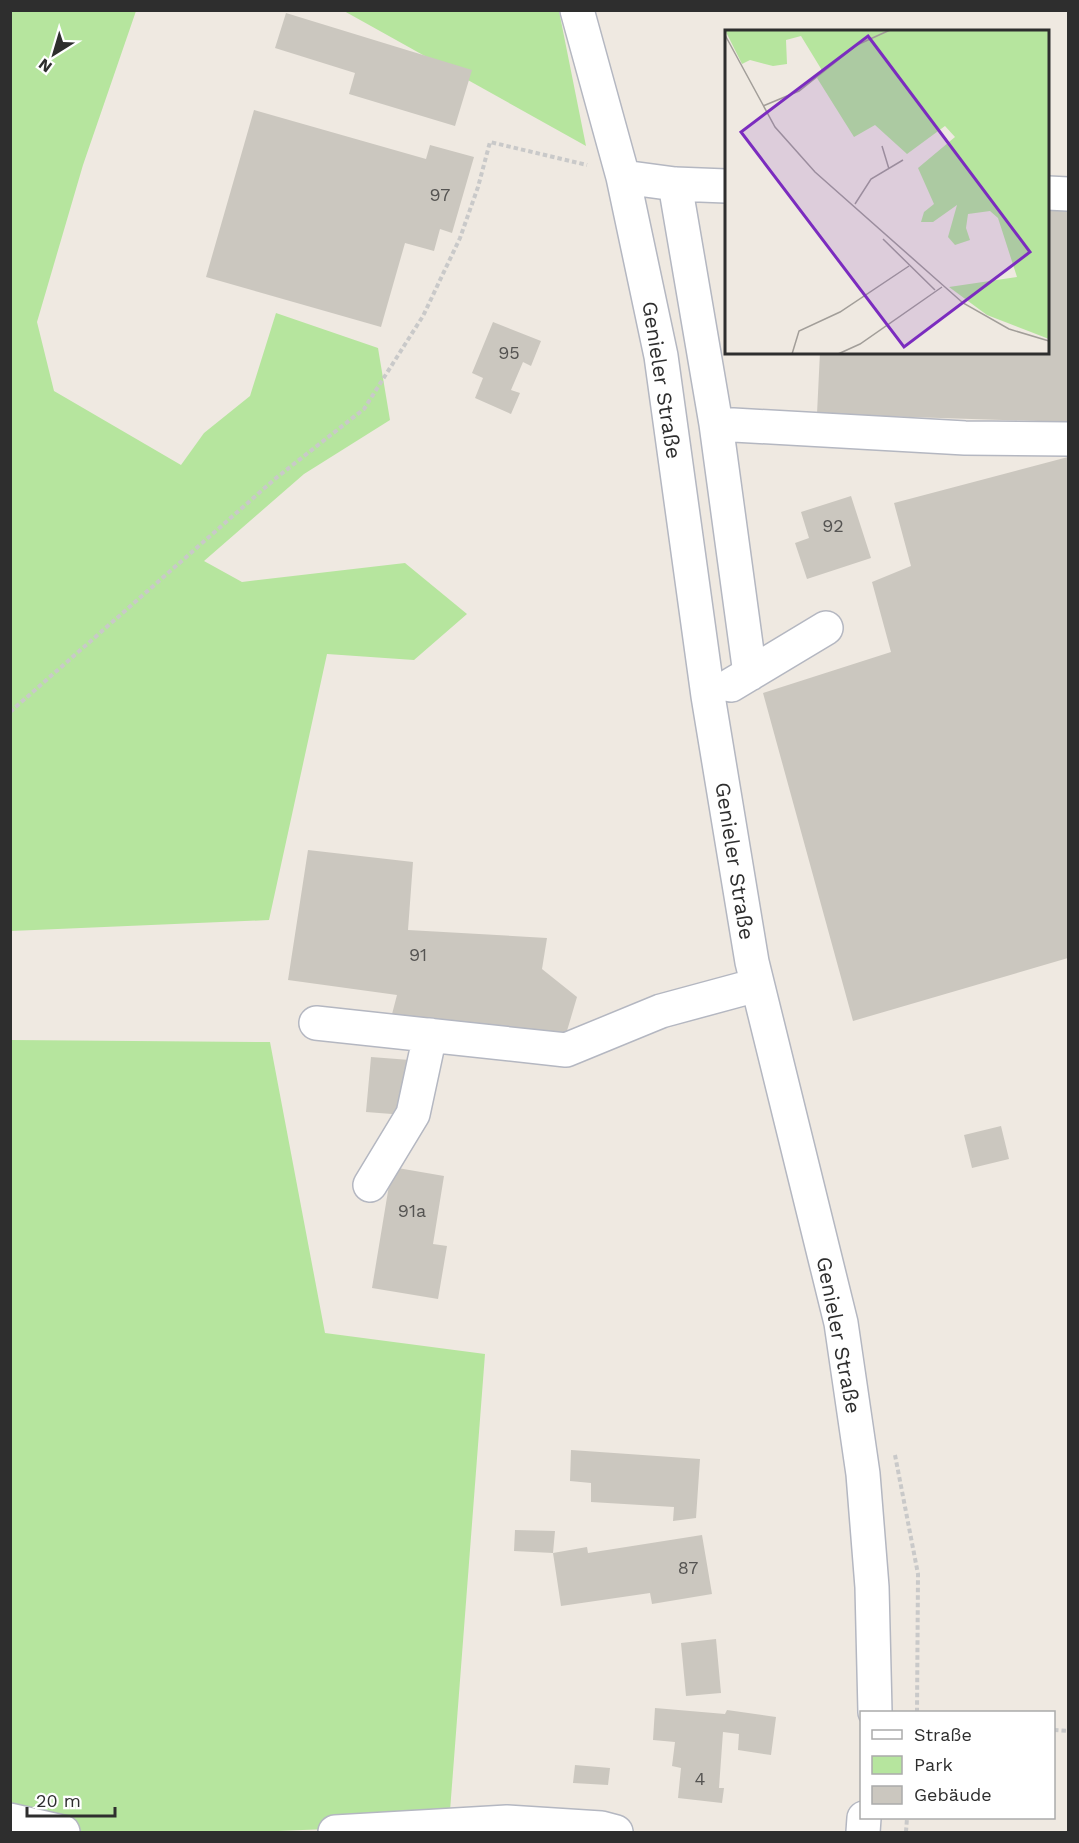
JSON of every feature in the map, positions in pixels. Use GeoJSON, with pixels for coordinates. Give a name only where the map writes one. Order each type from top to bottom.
{"type":"FeatureCollection","features":[{"type":"Feature","properties":{"kind":"street","name":"Genieler Straße"},"geometry":{"type":"LineString","coordinates":[[577,10],[623,177],[661,356],[708,696],[752,962],[841,1323],[863,1474],[872,1587],[875,1711]]}},
{"type":"Feature","properties":{"kind":"street"},"geometry":{"type":"LineString","coordinates":[[623,177],[675,184],[725,186]]}},
{"type":"Feature","properties":{"kind":"street"},"geometry":{"type":"LineString","coordinates":[[675,184],[716,424],[750,674]]}},
{"type":"Feature","properties":{"kind":"street"},"geometry":{"type":"LineString","coordinates":[[1049,193],[1068,194]]}},
{"type":"Feature","properties":{"kind":"street"},"geometry":{"type":"LineString","coordinates":[[716,424],[965,438],[1068,439]]}},
{"type":"Feature","properties":{"kind":"street"},"geometry":{"type":"LineString","coordinates":[[708,696],[750,674],[826,628]]}},
{"type":"Feature","properties":{"kind":"street"},"geometry":{"type":"LineString","coordinates":[[316,1023],[566,1050],[661,1011],[758,985]]}},
{"type":"Feature","properties":{"kind":"street"},"geometry":{"type":"LineString","coordinates":[[370,1185],[413,1114],[430,1035]]}},
{"type":"Feature","properties":{"kind":"street"},"geometry":{"type":"LineString","coordinates":[[10,1820],[63,1833]]}},
{"type":"Feature","properties":{"kind":"street"},"geometry":{"type":"LineString","coordinates":[[335,1833],[507,1822],[601,1828],[616,1833]]}},
{"type":"Feature","properties":{"kind":"path"},"geometry":{"type":"LineString","coordinates":[[10,712],[276,478],[364,410],[423,316],[460,238],[478,187],[490,142],[579,162],[623,177]]}},
{"type":"Feature","properties":{"kind":"path"},"geometry":{"type":"LineString","coordinates":[[893,1448],[918,1574],[917,1711]]}},
{"type":"Feature","properties":{"kind":"green space"},"geometry":{"type":"Polygon","coordinates":[[[10,11],[136,11],[83,165],[37,322],[54,391],[181,465],[204,433],[250,396],[276,313],[378,348],[390,420],[304,474],[204,561],[242,582],[405,563],[467,614],[414,660],[327,654],[269,920],[11,931],[10,11]]]}},
{"type":"Feature","properties":{"kind":"green space"},"geometry":{"type":"Polygon","coordinates":[[[344,11],[559,11],[586,146],[344,11]]]}},
{"type":"Feature","properties":{"kind":"green space"},"geometry":{"type":"Polygon","coordinates":[[[11,1040],[270,1042],[325,1333],[485,1354],[449,1824],[254,1832],[63,1832],[11,1820],[11,1040]]]}},
{"type":"Feature","properties":{"kind":"building"},"geometry":{"type":"Polygon","coordinates":[[[286,13],[472,70],[455,126],[349,94],[355,73],[275,48],[286,13]]]}},
{"type":"Feature","properties":{"kind":"building"},"geometry":{"type":"Polygon","coordinates":[[[254,110],[426,159],[430,145],[474,157],[452,233],[440,229],[434,251],[405,243],[381,327],[206,277],[254,110]]]}},
{"type":"Feature","properties":{"kind":"building"},"geometry":{"type":"Polygon","coordinates":[[[1049,210],[1068,211],[1068,422],[817,414],[820,354],[1049,354],[1049,210]]]}},
{"type":"Feature","properties":{"kind":"building"},"geometry":{"type":"Polygon","coordinates":[[[493,322],[541,341],[531,366],[523,362],[511,390],[520,393],[511,414],[475,398],[483,378],[472,373],[493,322]]]}},
{"type":"Feature","properties":{"kind":"building"},"geometry":{"type":"Polygon","coordinates":[[[1068,457],[1068,958],[853,1021],[763,693],[891,652],[872,582],[911,566],[894,503],[1068,457]]]}},
{"type":"Feature","properties":{"kind":"building"},"geometry":{"type":"Polygon","coordinates":[[[851,496],[871,558],[807,579],[795,543],[809,538],[801,512],[851,496]]]}},
{"type":"Feature","properties":{"kind":"building"},"geometry":{"type":"Polygon","coordinates":[[[308,850],[413,862],[408,930],[547,938],[542,969],[577,997],[564,1041],[391,1018],[397,995],[288,980],[308,850]]]}},
{"type":"Feature","properties":{"kind":"building"},"geometry":{"type":"Polygon","coordinates":[[[371,1057],[410,1060],[405,1115],[366,1112],[371,1057]]]}},
{"type":"Feature","properties":{"kind":"building"},"geometry":{"type":"Polygon","coordinates":[[[1001,1126],[1009,1159],[972,1168],[964,1135],[1001,1126]]]}},
{"type":"Feature","properties":{"kind":"building"},"geometry":{"type":"Polygon","coordinates":[[[392,1167],[444,1176],[433,1244],[447,1246],[438,1299],[372,1288],[392,1167]]]}},
{"type":"Feature","properties":{"kind":"building"},"geometry":{"type":"Polygon","coordinates":[[[571,1450],[700,1459],[696,1518],[673,1521],[674,1507],[591,1502],[591,1483],[570,1481],[571,1450]]]}},
{"type":"Feature","properties":{"kind":"building"},"geometry":{"type":"Polygon","coordinates":[[[515,1530],[555,1531],[553,1553],[514,1551],[515,1530]]]}},
{"type":"Feature","properties":{"kind":"building"},"geometry":{"type":"Polygon","coordinates":[[[702,1535],[712,1594],[652,1604],[650,1593],[561,1606],[553,1553],[587,1547],[588,1553],[702,1535]]]}},
{"type":"Feature","properties":{"kind":"building"},"geometry":{"type":"Polygon","coordinates":[[[716,1639],[721,1693],[686,1696],[681,1643],[716,1639]]]}},
{"type":"Feature","properties":{"kind":"building"},"geometry":{"type":"Polygon","coordinates":[[[655,1708],[725,1714],[727,1710],[776,1717],[771,1755],[738,1750],[739,1734],[723,1732],[719,1788],[724,1788],[722,1803],[678,1798],[681,1768],[672,1766],[675,1742],[653,1740],[655,1708]]]}},
{"type":"Feature","properties":{"kind":"building"},"geometry":{"type":"Polygon","coordinates":[[[575,1765],[610,1768],[608,1785],[573,1783],[575,1765]]]}}]}
